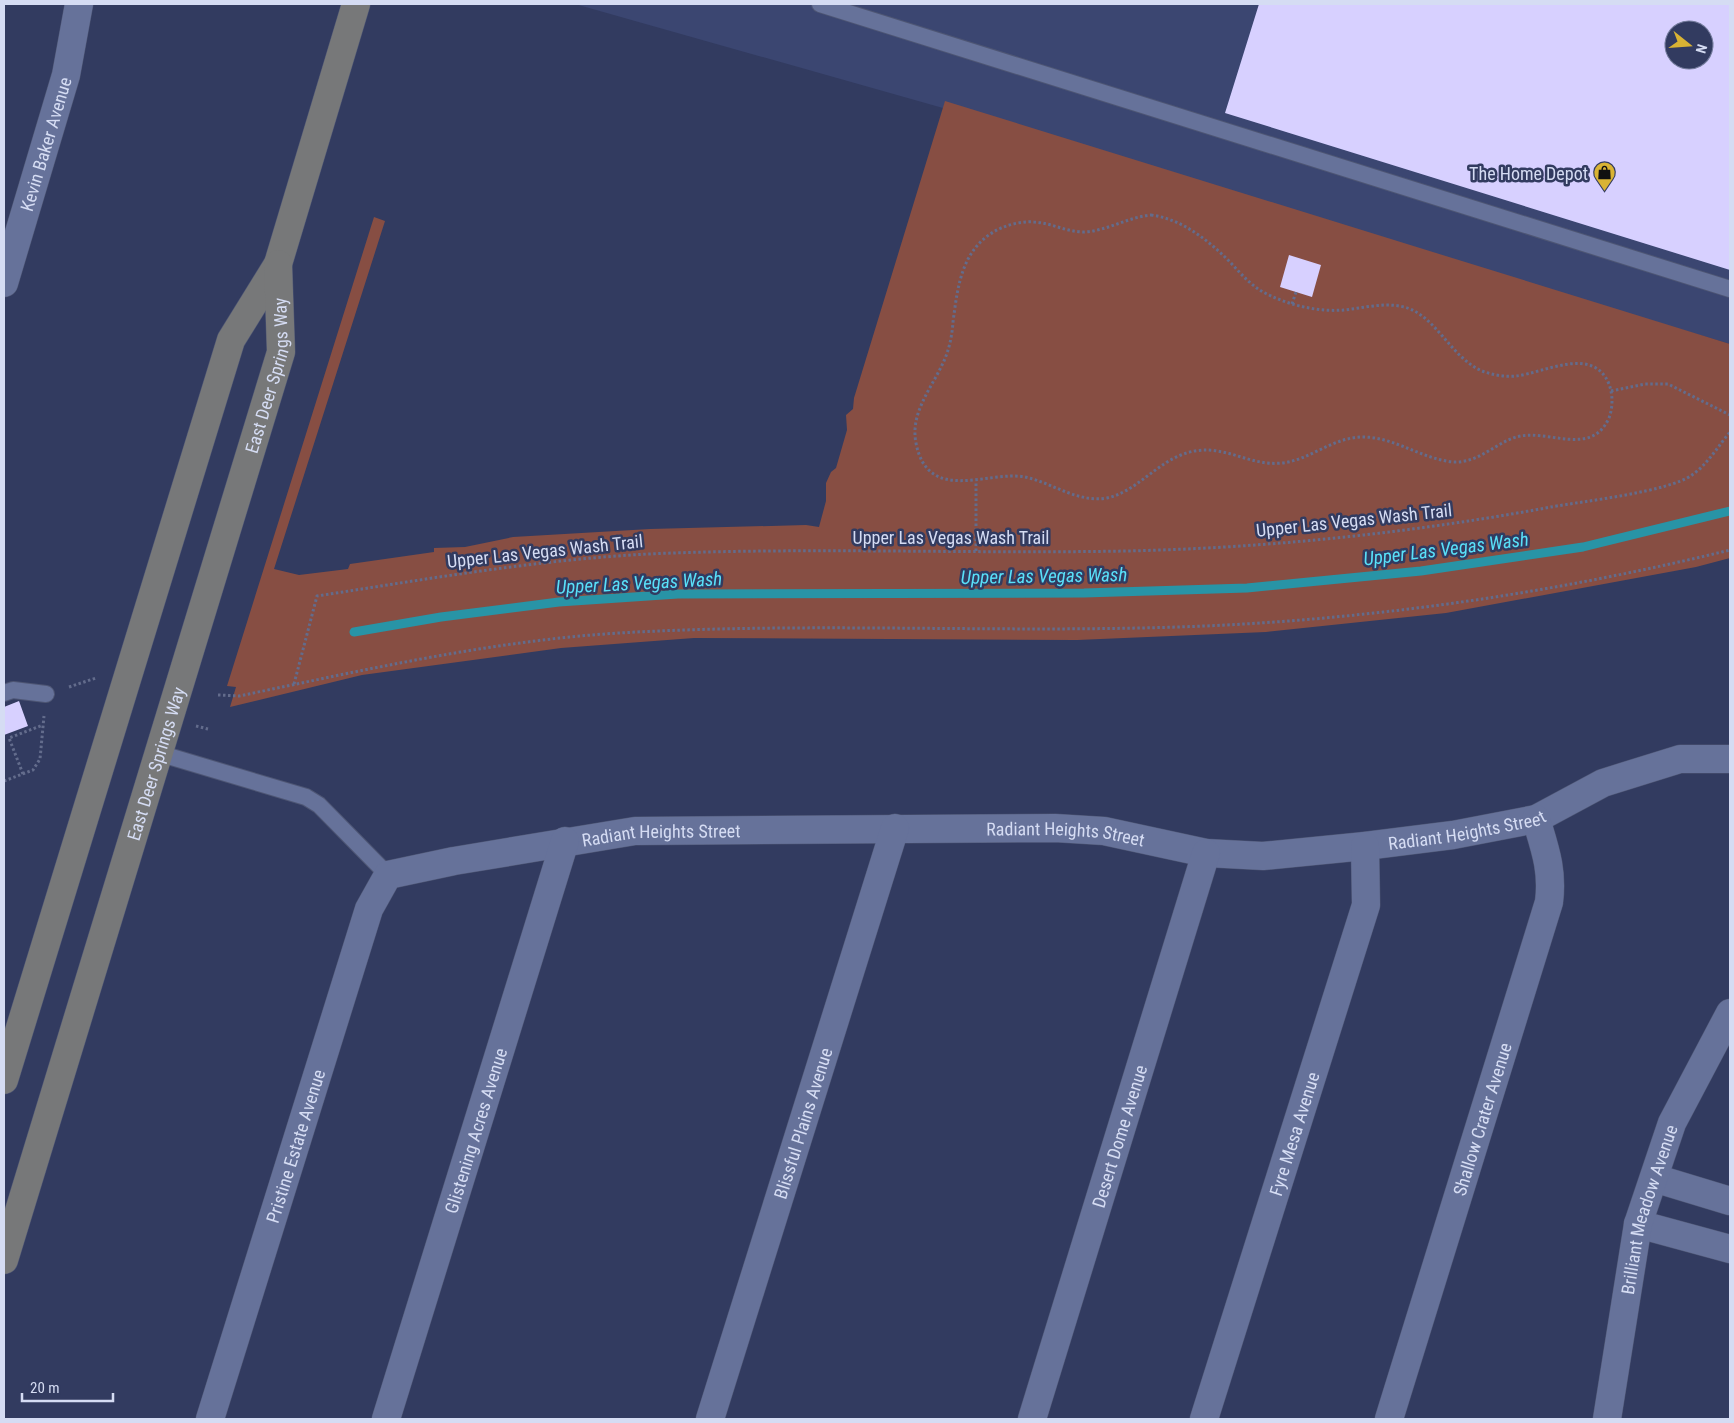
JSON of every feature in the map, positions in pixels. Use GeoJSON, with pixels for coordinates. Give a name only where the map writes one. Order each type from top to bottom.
{"type":"FeatureCollection","features":[{"type":"Feature","properties":{"kind":"street","name":"Kevin Baker Avenue"},"geometry":{"type":"LineString","coordinates":[[4,283],[66,75],[79,4]]}},
{"type":"Feature","properties":{"kind":"street","name":"East Deer Springs Way"},"geometry":{"type":"LineString","coordinates":[[4,1080],[231,340],[278,264],[356,4]]}},
{"type":"Feature","properties":{"kind":"street","name":"East Deer Springs Way"},"geometry":{"type":"LineString","coordinates":[[4,1260],[281,352],[278,264]]}},
{"type":"Feature","properties":{"kind":"street","name":"Radiant Heights Street"},"geometry":{"type":"LineString","coordinates":[[388,875],[565,841],[636,831],[1055,828],[1104,831],[1206,853],[1263,856],[1453,836],[1536,819],[1604,783],[1680,759],[1730,759]]}},
{"type":"Feature","properties":{"kind":"street","name":"Shallow Crater Avenue"},"geometry":{"type":"LineString","coordinates":[[1390,1419],[1549,902],[1552,881],[1548,859],[1536,819]]}},
{"type":"Feature","properties":{"kind":"street","name":"Blissful Plains Avenue"},"geometry":{"type":"LineString","coordinates":[[710,1419],[895,828]]}},
{"type":"Feature","properties":{"kind":"street","name":"Glistening Acres Avenue"},"geometry":{"type":"LineString","coordinates":[[386,1419],[565,841]]}},
{"type":"Feature","properties":{"kind":"street","name":"Fyre Mesa Avenue"},"geometry":{"type":"LineString","coordinates":[[1204,1419],[1366,905],[1365,846]]}},
{"type":"Feature","properties":{"kind":"street","name":"Desert Dome Avenue"},"geometry":{"type":"LineString","coordinates":[[1032,1419],[1206,853]]}},
{"type":"Feature","properties":{"kind":"street","name":"Pristine Estate Avenue"},"geometry":{"type":"LineString","coordinates":[[210,1419],[369,909],[388,875]]}},
{"type":"Feature","properties":{"kind":"street","name":"Brilliant Meadow Avenue"},"geometry":{"type":"LineString","coordinates":[[1607,1419],[1638,1224],[1672,1123],[1730,1013]]}},
{"type":"Feature","properties":{"kind":"street"},"geometry":{"type":"LineString","coordinates":[[1654,1178],[1730,1201]]}},
{"type":"Feature","properties":{"kind":"street"},"geometry":{"type":"LineString","coordinates":[[1638,1224],[1730,1250]]}},
{"type":"Feature","properties":{"kind":"lane"},"geometry":{"type":"LineString","coordinates":[[820,4],[1730,289]]}},
{"type":"Feature","properties":{"kind":"lane"},"geometry":{"type":"LineString","coordinates":[[4,693],[13,690],[46,694]]}},
{"type":"Feature","properties":{"kind":"lane"},"geometry":{"type":"LineString","coordinates":[[158,753],[306,798],[319,805],[388,875]]}},
{"type":"Feature","properties":{"kind":"path"},"geometry":{"type":"LineString","coordinates":[[1140,216],[1165,217],[1198,234],[1258,289],[1292,304],[1314,309],[1336,310],[1374,305],[1402,306],[1424,318],[1460,357],[1483,371],[1511,376],[1569,363],[1582,364],[1600,372],[1607,379],[1611,391],[1612,409],[1602,429],[1587,439],[1569,440],[1536,435],[1517,437],[1480,456],[1462,461],[1435,458],[1383,440],[1362,437],[1338,441],[1297,459],[1280,463],[1268,463],[1217,449],[1191,452],[1169,461],[1130,488],[1109,498],[1080,497],[1020,477],[956,481],[933,472],[918,450],[914,427],[920,407],[948,351],[965,263],[976,244],[992,233],[1010,225],[1034,222],[1067,230],[1088,232],[1140,216]]}},
{"type":"Feature","properties":{"kind":"path"},"geometry":{"type":"LineString","coordinates":[[1292,304],[1296,292]]}},
{"type":"Feature","properties":{"kind":"path"},"geometry":{"type":"LineString","coordinates":[[1611,391],[1646,384],[1668,384],[1730,414]]}},
{"type":"Feature","properties":{"kind":"path","name":"Upper Las Vegas Wash Trail"},"geometry":{"type":"LineString","coordinates":[[294,684],[317,596],[476,571],[581,559],[717,552],[1192,548],[1310,540],[1444,525],[1609,497],[1681,480],[1699,469],[1730,432]]}},
{"type":"Feature","properties":{"kind":"path"},"geometry":{"type":"LineString","coordinates":[[976,481],[976,551]]}},
{"type":"Feature","properties":{"kind":"path"},"geometry":{"type":"LineString","coordinates":[[218,695],[239,696],[426,656],[617,633],[758,629],[1081,629],[1181,627],[1390,611],[1503,596],[1667,566],[1730,550]]}},
{"type":"Feature","properties":{"kind":"path"},"geometry":{"type":"LineString","coordinates":[[23,774],[9,738],[43,725]]}},
{"type":"Feature","properties":{"kind":"path"},"geometry":{"type":"LineString","coordinates":[[4,781],[33,770]]}},
{"type":"Feature","properties":{"kind":"shaded area"},"geometry":{"type":"Polygon","coordinates":[[[575,4],[1730,4],[1730,344],[943,108],[575,4]]]}},
{"type":"Feature","properties":{"kind":"shaded area"},"geometry":{"type":"Polygon","coordinates":[[[945,101],[1730,344],[1730,558],[1696,567],[1446,613],[1266,632],[1077,640],[694,638],[561,648],[362,675],[230,707],[236,687],[227,686],[374,217],[385,221],[274,569],[299,575],[348,569],[350,564],[434,552],[434,548],[465,547],[513,537],[650,529],[806,525],[819,527],[826,501],[826,483],[831,472],[836,468],[847,430],[846,415],[853,409],[854,398],[945,101]]]}},
{"type":"Feature","properties":{"kind":"building","name":"The Home Depot"},"geometry":{"type":"Polygon","coordinates":[[[1259,4],[1730,4],[1730,270],[1225,113],[1259,4]]]}},
{"type":"Feature","properties":{"kind":"building"},"geometry":{"type":"Polygon","coordinates":[[[1289,255],[1321,265],[1312,297],[1280,287],[1289,255]]]}},
{"type":"Feature","properties":{"kind":"building"},"geometry":{"type":"Polygon","coordinates":[[[19,701],[28,726],[4,735],[4,707],[19,701]]]}},
{"type":"Feature","properties":{"kind":"waterway","name":"Upper Las Vegas Wash"},"geometry":{"type":"LineString","coordinates":[[354,632],[441,617],[559,602],[678,594],[1084,593],[1247,588],[1421,571],[1583,547],[1730,511]]}},
{"type":"Feature","properties":{"kind":"place","name":"The Home Depot"},"geometry":{"type":"Point","coordinates":[1604,192]}}]}
